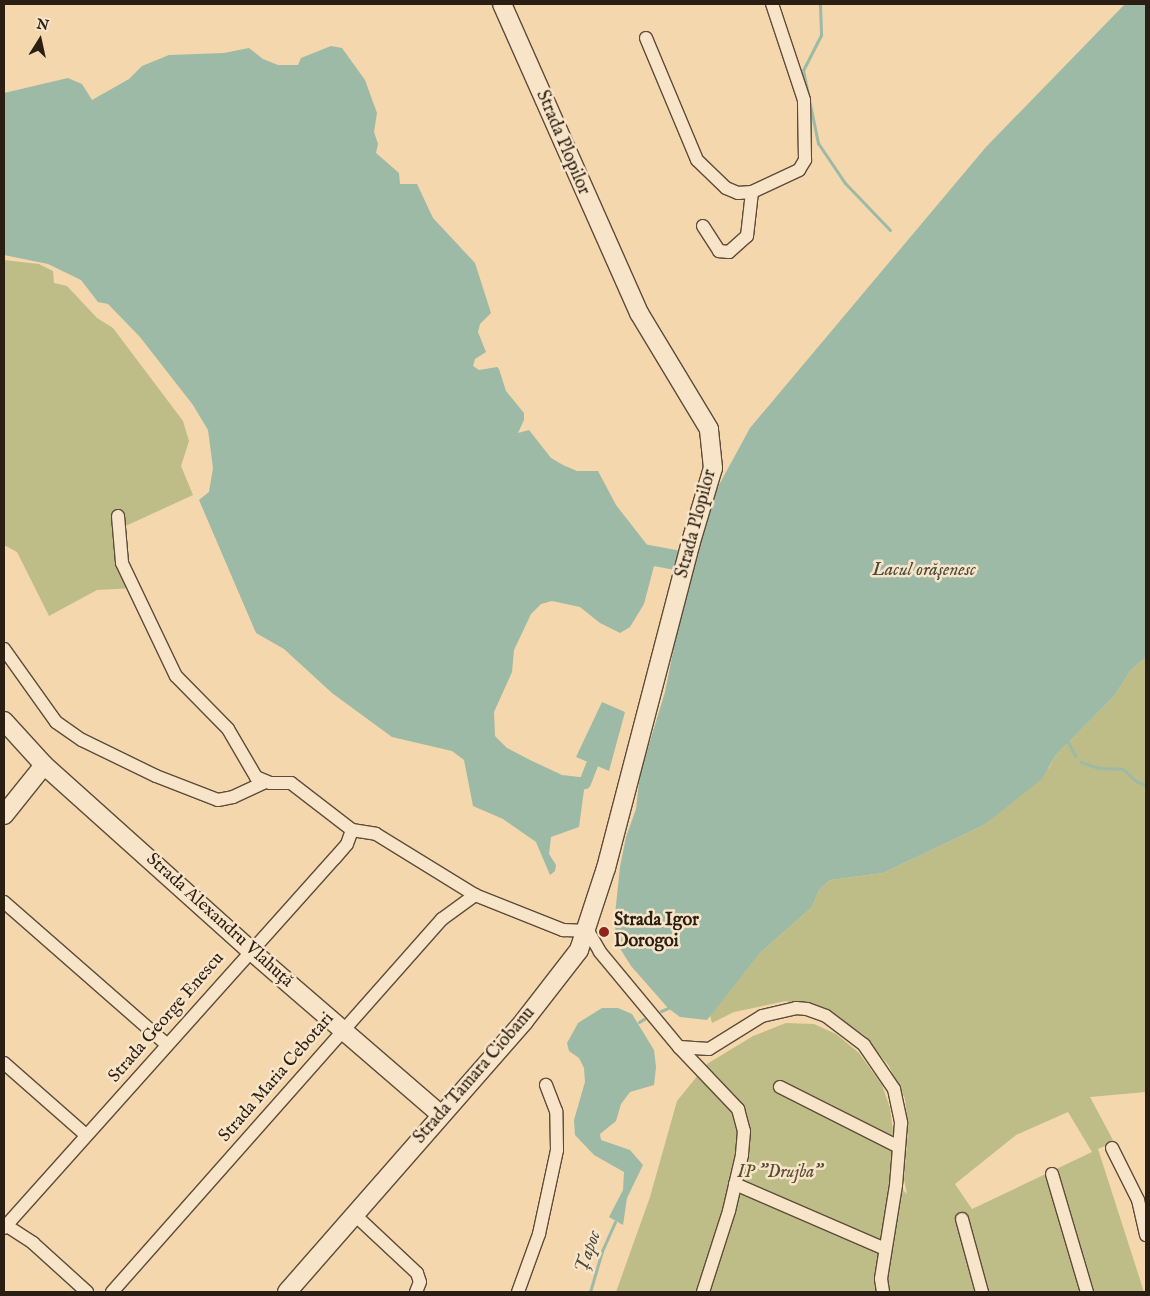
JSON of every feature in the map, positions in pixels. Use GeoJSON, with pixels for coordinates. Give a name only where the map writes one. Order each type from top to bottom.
{"type":"FeatureCollection","features":[{"type":"Feature","properties":{"kind":"street","name":"Strada Plopilor"},"geometry":{"type":"LineString","coordinates":[[502,4],[639,313],[709,429],[714,451],[708,488],[690,545],[643,732],[588,931]]}},
{"type":"Feature","properties":{"kind":"street"},"geometry":{"type":"LineString","coordinates":[[646,38],[693,152],[714,179],[732,191],[752,192],[799,170],[805,160],[804,100],[772,4]]}},
{"type":"Feature","properties":{"kind":"street"},"geometry":{"type":"LineString","coordinates":[[703,226],[719,251],[729,252],[747,236],[752,192]]}},
{"type":"Feature","properties":{"kind":"street"},"geometry":{"type":"LineString","coordinates":[[118,516],[122,563],[176,676],[228,729],[252,773],[264,782]]}},
{"type":"Feature","properties":{"kind":"street"},"geometry":{"type":"LineString","coordinates":[[4,649],[56,722],[82,740],[156,776],[218,800],[233,797],[264,782],[291,782],[352,830],[376,834],[475,895],[563,930],[588,931],[600,952],[679,1047],[726,1093],[744,1121],[744,1142],[735,1184],[703,1292]]}},
{"type":"Feature","properties":{"kind":"street","name":"Strada Аlexandru Vlahuță"},"geometry":{"type":"LineString","coordinates":[[4,721],[44,765],[250,950],[440,1114]]}},
{"type":"Feature","properties":{"kind":"street"},"geometry":{"type":"LineString","coordinates":[[4,815],[44,765]]}},
{"type":"Feature","properties":{"kind":"street","name":"Strada George Enescu"},"geometry":{"type":"LineString","coordinates":[[4,1226],[250,950],[348,844],[352,830]]}},
{"type":"Feature","properties":{"kind":"street","name":"Strada Maria Cebotari"},"geometry":{"type":"LineString","coordinates":[[112,1292],[442,919],[475,895]]}},
{"type":"Feature","properties":{"kind":"street"},"geometry":{"type":"LineString","coordinates":[[4,902],[166,1044]]}},
{"type":"Feature","properties":{"kind":"street","name":"Strada Tamara Ciobanu"},"geometry":{"type":"LineString","coordinates":[[286,1292],[356,1215],[440,1114],[570,965],[588,931]]}},
{"type":"Feature","properties":{"kind":"street"},"geometry":{"type":"LineString","coordinates":[[679,1047],[709,1049],[762,1016],[782,1009],[807,1008],[826,1016],[864,1045],[887,1075],[900,1113],[899,1147],[882,1286],[875,1292]]}},
{"type":"Feature","properties":{"kind":"street"},"geometry":{"type":"LineString","coordinates":[[4,1063],[86,1135]]}},
{"type":"Feature","properties":{"kind":"street"},"geometry":{"type":"LineString","coordinates":[[518,1292],[539,1234],[557,1150],[556,1111],[546,1085]]}},
{"type":"Feature","properties":{"kind":"street"},"geometry":{"type":"LineString","coordinates":[[780,1086],[899,1147]]}},
{"type":"Feature","properties":{"kind":"street"},"geometry":{"type":"LineString","coordinates":[[1112,1148],[1138,1200],[1146,1235]]}},
{"type":"Feature","properties":{"kind":"street"},"geometry":{"type":"LineString","coordinates":[[1052,1174],[1087,1292]]}},
{"type":"Feature","properties":{"kind":"street"},"geometry":{"type":"LineString","coordinates":[[735,1184],[886,1249]]}},
{"type":"Feature","properties":{"kind":"street"},"geometry":{"type":"LineString","coordinates":[[356,1215],[418,1273],[420,1282],[416,1292]]}},
{"type":"Feature","properties":{"kind":"street"},"geometry":{"type":"LineString","coordinates":[[962,1219],[982,1292]]}},
{"type":"Feature","properties":{"kind":"street"},"geometry":{"type":"LineString","coordinates":[[4,1226],[33,1243],[87,1292]]}},
{"type":"Feature","properties":{"kind":"green space"},"geometry":{"type":"Polygon","coordinates":[[[4,260],[39,264],[53,271],[54,283],[67,286],[97,318],[113,328],[183,421],[189,441],[181,466],[193,495],[117,530],[135,588],[97,590],[49,616],[17,552],[4,545],[4,260]]]}},
{"type":"Feature","properties":{"kind":"green space","name":"IP \"Drujba\""},"geometry":{"type":"Polygon","coordinates":[[[1146,657],[1146,1092],[1090,1097],[1114,1142],[1098,1149],[1144,1292],[616,1292],[650,1197],[677,1101],[707,1064],[753,1036],[786,1023],[814,1024],[836,1034],[859,1053],[882,1085],[890,1108],[900,1187],[907,1194],[904,1179],[908,1127],[905,1099],[889,1066],[864,1035],[829,1013],[786,1001],[734,1012],[712,1023],[710,1015],[760,953],[812,907],[819,890],[830,880],[883,873],[984,825],[1049,768],[1056,755],[1114,696],[1131,670],[1146,657]],[[1068,1112],[1016,1135],[955,1184],[972,1209],[1092,1152],[1068,1112]]]}},
{"type":"Feature","properties":{"kind":"water","name":"Lacul orăşenesc"},"geometry":{"type":"Polygon","coordinates":[[[1125,4],[1146,4],[1146,657],[1131,670],[1114,696],[1056,755],[1042,779],[984,825],[883,873],[830,880],[819,890],[812,907],[760,953],[707,1020],[680,1017],[668,1008],[631,966],[621,950],[614,924],[620,867],[626,837],[636,809],[640,774],[665,692],[687,582],[713,496],[750,428],[986,147],[1125,4]]]}},
{"type":"Feature","properties":{"kind":"water"},"geometry":{"type":"Polygon","coordinates":[[[331,46],[342,48],[365,80],[377,113],[374,132],[378,144],[376,153],[399,173],[400,184],[417,184],[433,218],[475,263],[491,313],[480,324],[478,332],[486,352],[475,359],[473,366],[479,370],[497,367],[499,369],[506,391],[524,413],[524,420],[518,433],[529,430],[551,458],[563,465],[577,471],[598,471],[616,505],[655,555],[651,563],[654,566],[644,604],[630,627],[620,633],[600,623],[580,607],[552,601],[541,604],[531,614],[514,650],[512,672],[494,712],[495,736],[507,748],[530,760],[562,775],[588,778],[589,781],[584,790],[579,827],[551,837],[549,854],[556,865],[555,871],[550,875],[536,842],[503,819],[473,806],[464,760],[452,751],[392,737],[332,693],[284,649],[256,633],[199,500],[209,492],[213,468],[208,430],[193,405],[140,337],[108,304],[98,302],[81,280],[48,264],[4,255],[4,93],[68,78],[82,84],[92,100],[129,79],[142,66],[169,55],[224,53],[249,48],[263,59],[278,65],[298,65],[301,58],[331,46]]]}},
{"type":"Feature","properties":{"kind":"water"},"geometry":{"type":"Polygon","coordinates":[[[602,702],[625,712],[609,771],[576,757],[602,702]]]}},
{"type":"Feature","properties":{"kind":"water"},"geometry":{"type":"Polygon","coordinates":[[[602,1008],[618,1008],[632,1014],[654,1050],[656,1067],[654,1085],[630,1092],[621,1104],[616,1121],[600,1134],[601,1140],[630,1150],[643,1165],[627,1198],[623,1225],[609,1217],[623,1190],[624,1172],[594,1155],[575,1135],[574,1120],[585,1082],[584,1068],[579,1058],[569,1051],[567,1043],[578,1023],[602,1008]]]}},
{"type":"Feature","properties":{"kind":"waterway"},"geometry":{"type":"LineString","coordinates":[[820,4],[821,35],[803,70],[818,143],[845,183],[890,230]]}},
{"type":"Feature","properties":{"kind":"waterway"},"geometry":{"type":"LineString","coordinates":[[627,551],[692,563],[702,561]]}},
{"type":"Feature","properties":{"kind":"waterway"},"geometry":{"type":"LineString","coordinates":[[1068,742],[1075,756]]}},
{"type":"Feature","properties":{"kind":"waterway"},"geometry":{"type":"LineString","coordinates":[[1081,762],[1098,768],[1123,769],[1136,781],[1146,785]]}},
{"type":"Feature","properties":{"kind":"waterway"},"geometry":{"type":"LineString","coordinates":[[585,783],[592,765]]}},
{"type":"Feature","properties":{"kind":"waterway"},"geometry":{"type":"LineString","coordinates":[[661,1011],[668,1008]]}},
{"type":"Feature","properties":{"kind":"waterway"},"geometry":{"type":"LineString","coordinates":[[639,1022],[644,1019]]}},
{"type":"Feature","properties":{"kind":"waterway","name":"Țapoc"},"geometry":{"type":"LineString","coordinates":[[590,1292],[602,1251],[615,1222]]}},
{"type":"Feature","properties":{"kind":"place","name":"Strada Igor Dorogoi"},"geometry":{"type":"Point","coordinates":[604,932]}}]}
